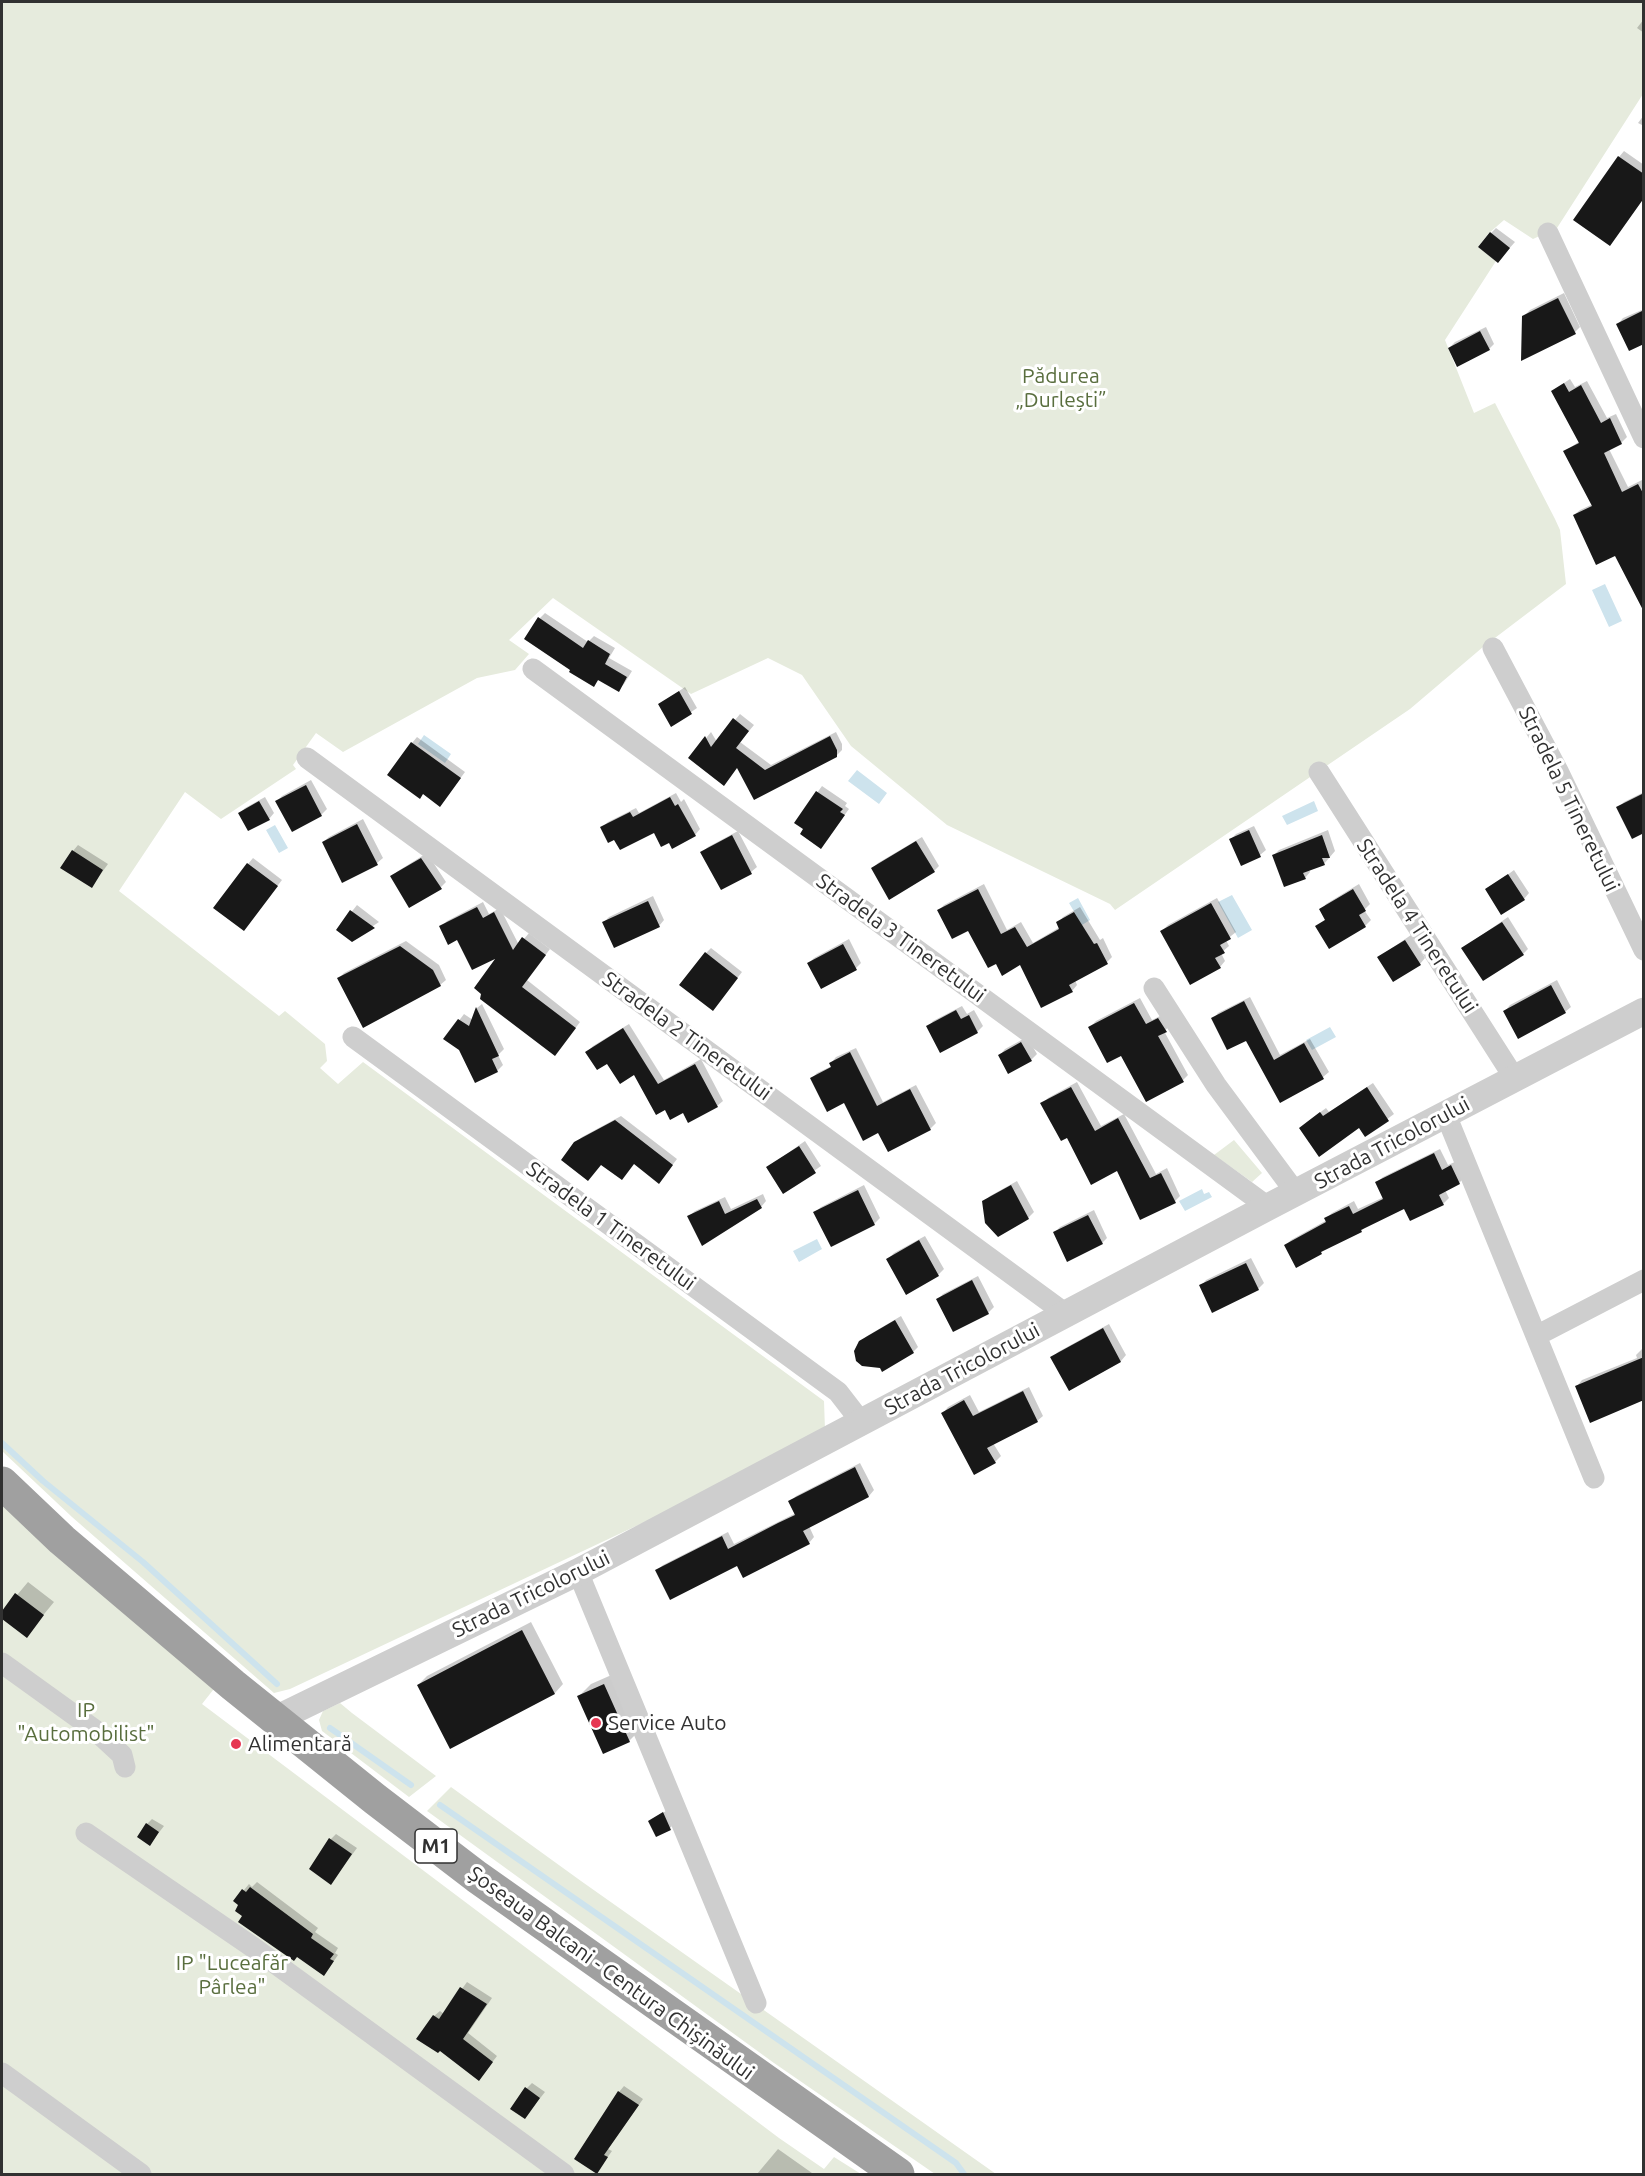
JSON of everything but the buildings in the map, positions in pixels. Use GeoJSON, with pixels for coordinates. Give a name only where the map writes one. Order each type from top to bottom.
{"type":"FeatureCollection","features":[{"type":"Feature","properties":{"kind":"highway","name":"Șoseaua Balcani - Centura Chișinăului"},"geometry":{"type":"LineString","coordinates":[[2,1483],[62,1540],[233,1685],[477,1877],[898,2175]]}},
{"type":"Feature","properties":{"kind":"street"},"geometry":{"type":"LineString","coordinates":[[1548,233],[1644,438]]}},
{"type":"Feature","properties":{"kind":"street","name":"Stradela 5 Tineretului"},"geometry":{"type":"LineString","coordinates":[[1493,648],[1559,773],[1644,950]]}},
{"type":"Feature","properties":{"kind":"street","name":"Stradela 3 Tineretului"},"geometry":{"type":"LineString","coordinates":[[533,669],[1268,1207]]}},
{"type":"Feature","properties":{"kind":"street","name":"Stradela 2 Tineretului"},"geometry":{"type":"LineString","coordinates":[[307,758],[1066,1314]]}},
{"type":"Feature","properties":{"kind":"street","name":"Stradela 4 Tineretului"},"geometry":{"type":"LineString","coordinates":[[1319,772],[1515,1079]]}},
{"type":"Feature","properties":{"kind":"street"},"geometry":{"type":"LineString","coordinates":[[1154,988],[1216,1085],[1296,1193]]}},
{"type":"Feature","properties":{"kind":"street","name":"Strada Tricolorului"},"geometry":{"type":"LineString","coordinates":[[276,1719],[578,1572],[1644,1011]]}},
{"type":"Feature","properties":{"kind":"street","name":"Stradela 1 Tineretului"},"geometry":{"type":"LineString","coordinates":[[353,1036],[838,1392],[862,1423]]}},
{"type":"Feature","properties":{"kind":"street"},"geometry":{"type":"LineString","coordinates":[[1446,1115],[1594,1478]]}},
{"type":"Feature","properties":{"kind":"street"},"geometry":{"type":"LineString","coordinates":[[1536,1336],[1644,1280]]}},
{"type":"Feature","properties":{"kind":"street"},"geometry":{"type":"LineString","coordinates":[[578,1572],[756,2003]]}},
{"type":"Feature","properties":{"kind":"street"},"geometry":{"type":"LineString","coordinates":[[2,1663],[95,1730],[122,1755],[125,1767]]}},
{"type":"Feature","properties":{"kind":"street"},"geometry":{"type":"LineString","coordinates":[[86,1833],[254,1948],[564,2175]]}},
{"type":"Feature","properties":{"kind":"street"},"geometry":{"type":"LineString","coordinates":[[2,2073],[141,2175]]}},
{"type":"Feature","properties":{"kind":"green space","name":"Pădurea „Durlești”"},"geometry":{"type":"Polygon","coordinates":[[[2,2],[1643,2],[1643,94],[1557,228],[1533,239],[1504,220],[1488,234],[1478,247],[1496,261],[1445,340],[1474,413],[1495,403],[1555,519],[1560,530],[1566,584],[1483,647],[1410,709],[1115,910],[1110,904],[947,825],[851,746],[802,675],[768,658],[691,694],[553,598],[509,640],[529,654],[515,670],[477,678],[343,752],[316,733],[293,765],[296,769],[221,819],[185,792],[119,891],[279,1016],[285,1011],[325,1044],[327,1061],[320,1068],[338,1084],[363,1062],[824,1401],[825,1430],[738,1478],[290,1689],[274,1693],[72,1517],[2,1451],[2,2]]]}},
{"type":"Feature","properties":{"kind":"green space"},"geometry":{"type":"Polygon","coordinates":[[[1234,1140],[1262,1173],[1252,1182],[1214,1155],[1234,1140]]]}},
{"type":"Feature","properties":{"kind":"green space","name":"IP \"Luceafăr Pârlea\""},"geometry":{"type":"Polygon","coordinates":[[[2,1499],[217,1685],[202,1704],[779,2138],[824,2169],[834,2157],[861,2174],[2,2174],[2,1499]]]}},
{"type":"Feature","properties":{"kind":"green space"},"geometry":{"type":"Polygon","coordinates":[[[340,1703],[436,1776],[409,1797],[322,1731],[319,1720],[323,1711],[340,1703]]]}},
{"type":"Feature","properties":{"kind":"green space"},"geometry":{"type":"Polygon","coordinates":[[[451,1787],[996,2174],[935,2174],[774,2063],[427,1811],[451,1787]]]}},
{"type":"Feature","properties":{"kind":"water"},"geometry":{"type":"Polygon","coordinates":[[[1605,584],[1622,621],[1609,627],[1592,590],[1605,584]]]}},
{"type":"Feature","properties":{"kind":"water"},"geometry":{"type":"Polygon","coordinates":[[[424,735],[451,754],[445,763],[418,744],[424,735]]]}},
{"type":"Feature","properties":{"kind":"water"},"geometry":{"type":"Polygon","coordinates":[[[857,770],[887,793],[879,804],[848,781],[857,770]]]}},
{"type":"Feature","properties":{"kind":"water"},"geometry":{"type":"Polygon","coordinates":[[[1314,801],[1318,811],[1287,825],[1282,816],[1314,801]]]}},
{"type":"Feature","properties":{"kind":"water"},"geometry":{"type":"Polygon","coordinates":[[[275,825],[288,848],[279,853],[266,830],[275,825]]]}},
{"type":"Feature","properties":{"kind":"water"},"geometry":{"type":"Polygon","coordinates":[[[1232,895],[1252,930],[1238,938],[1218,902],[1232,895]]]}},
{"type":"Feature","properties":{"kind":"water"},"geometry":{"type":"Polygon","coordinates":[[[1078,898],[1090,920],[1082,925],[1069,903],[1078,898]]]}},
{"type":"Feature","properties":{"kind":"water"},"geometry":{"type":"Polygon","coordinates":[[[1330,1027],[1336,1037],[1312,1050],[1306,1040],[1330,1027]]]}},
{"type":"Feature","properties":{"kind":"water"},"geometry":{"type":"Polygon","coordinates":[[[1202,1189],[1204,1194],[1209,1192],[1212,1197],[1185,1211],[1179,1201],[1202,1189]]]}},
{"type":"Feature","properties":{"kind":"water"},"geometry":{"type":"Polygon","coordinates":[[[817,1239],[822,1249],[799,1262],[793,1251],[817,1239]]]}},
{"type":"Feature","properties":{"kind":"waterway"},"geometry":{"type":"LineString","coordinates":[[2,1443],[43,1481],[143,1562],[277,1684]]}},
{"type":"Feature","properties":{"kind":"waterway"},"geometry":{"type":"LineString","coordinates":[[330,1728],[411,1785]]}},
{"type":"Feature","properties":{"kind":"waterway"},"geometry":{"type":"LineString","coordinates":[[440,1805],[956,2163],[964,2174]]}},
{"type":"Feature","properties":{"kind":"place","name":"Service Auto"},"geometry":{"type":"Point","coordinates":[596,1723]}},
{"type":"Feature","properties":{"kind":"place","name":"Alimentară"},"geometry":{"type":"Point","coordinates":[236,1744]}},
{"type":"Feature","properties":{"kind":"park label","name":"IP \"Automobilist\""},"geometry":{"type":"Point","coordinates":[86,1722]}}]}
